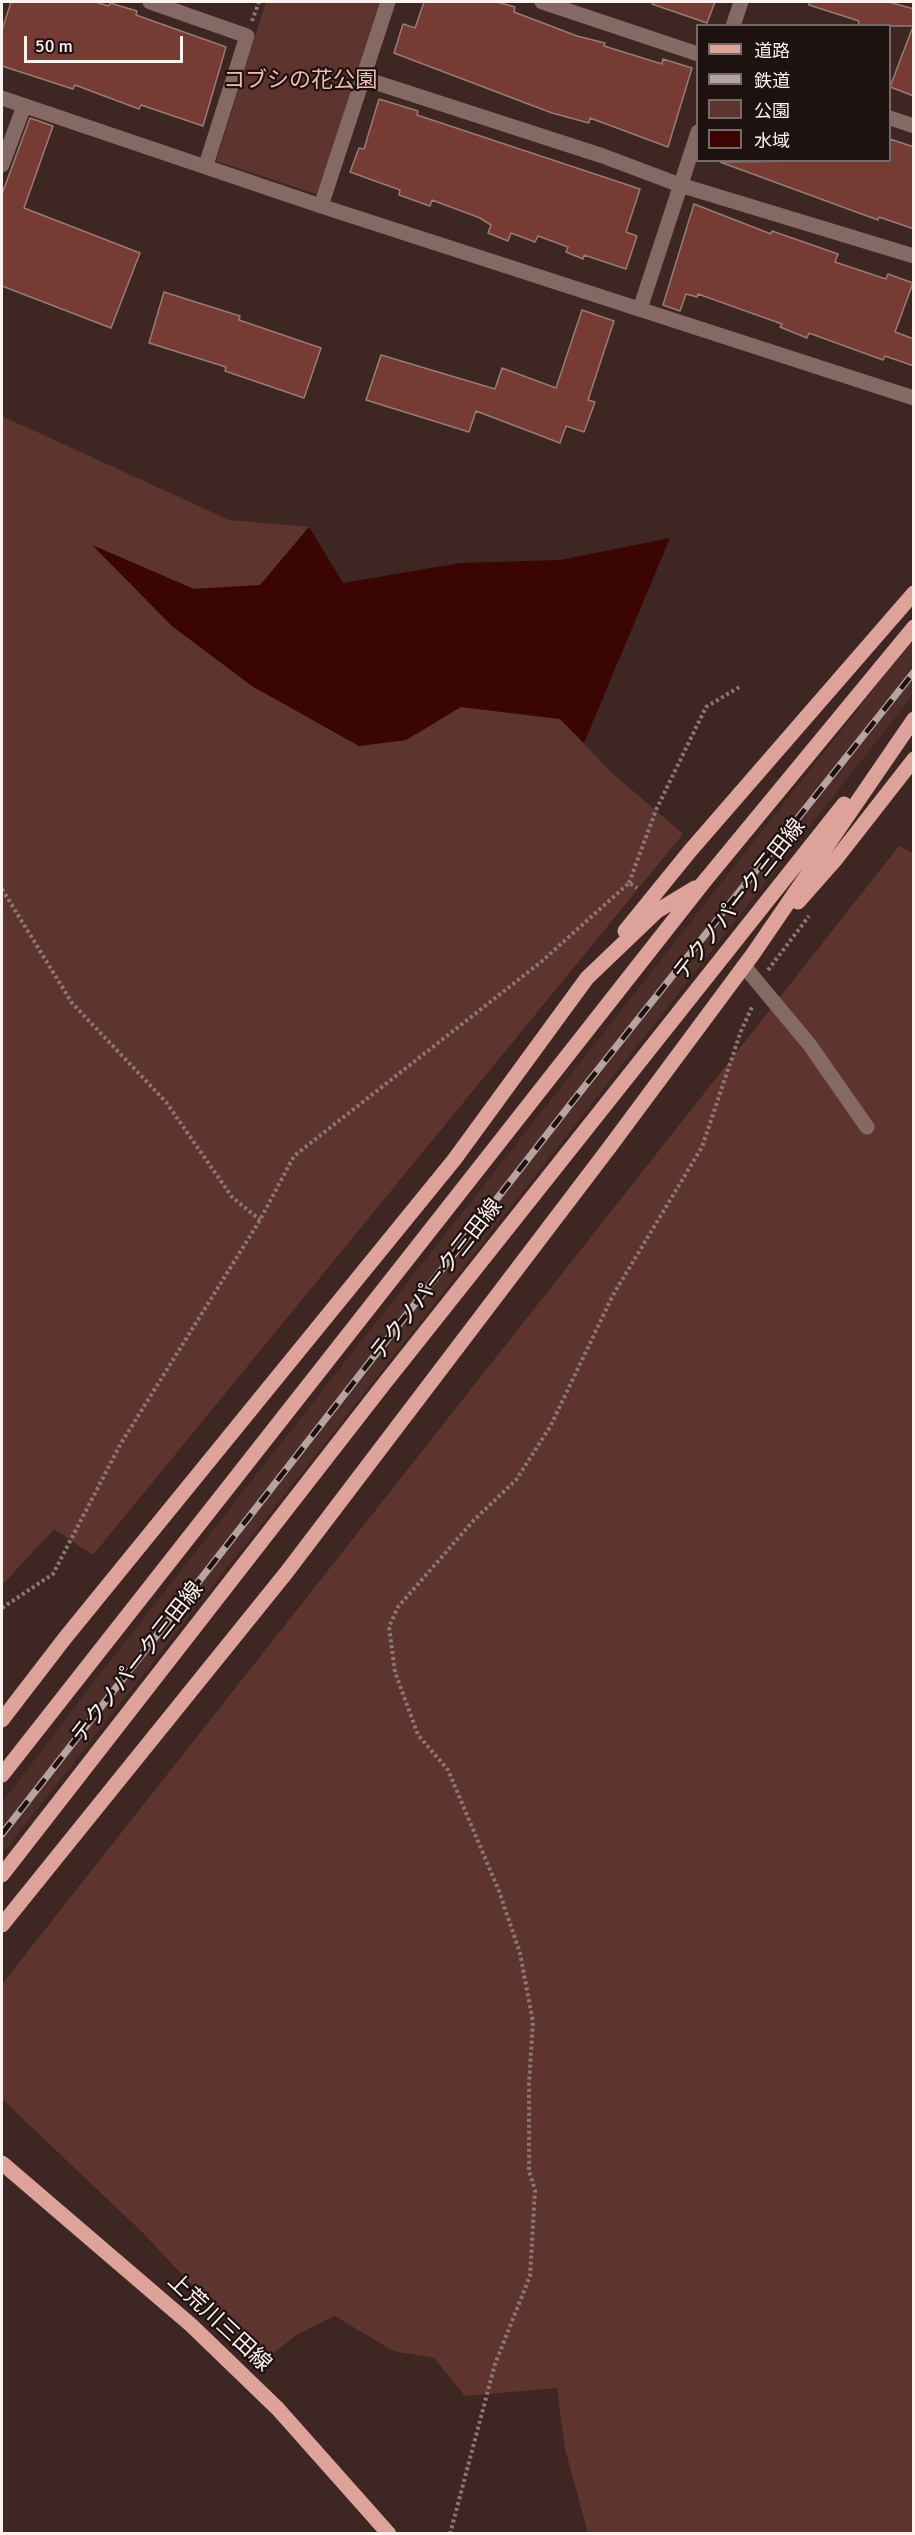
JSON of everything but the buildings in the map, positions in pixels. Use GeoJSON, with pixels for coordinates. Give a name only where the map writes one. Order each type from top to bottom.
{"type":"FeatureCollection","features":[{"type":"Feature","properties":{"kind":"main road"},"geometry":{"type":"LineString","coordinates":[[2,1720],[65,1638],[454,1160],[587,978],[653,896],[914,593]]}},
{"type":"Feature","properties":{"kind":"main road","name":"テクノパーク三田線"},"geometry":{"type":"LineString","coordinates":[[2,1775],[703,883],[914,627]]}},
{"type":"Feature","properties":{"kind":"main road"},"geometry":{"type":"LineString","coordinates":[[2,1925],[286,1574],[748,960],[914,718]]}},
{"type":"Feature","properties":{"kind":"main road","name":"テクノパーク三田線"},"geometry":{"type":"LineString","coordinates":[[2,1875],[384,1383],[914,718]]}},
{"type":"Feature","properties":{"kind":"main road"},"geometry":{"type":"LineString","coordinates":[[748,960],[836,860],[914,759]]}},
{"type":"Feature","properties":{"kind":"main road"},"geometry":{"type":"LineString","coordinates":[[587,978],[657,911],[703,883]]}},
{"type":"Feature","properties":{"kind":"main road","name":"上荒川三田線"},"geometry":{"type":"LineString","coordinates":[[2,2163],[191,2325],[278,2409],[389,2534]]}},
{"type":"Feature","properties":{"kind":"street"},"geometry":{"type":"LineString","coordinates":[[150,2],[247,36],[206,165]]}},
{"type":"Feature","properties":{"kind":"street"},"geometry":{"type":"LineString","coordinates":[[321,206],[388,2]]}},
{"type":"Feature","properties":{"kind":"street"},"geometry":{"type":"LineString","coordinates":[[542,2],[696,53]]}},
{"type":"Feature","properties":{"kind":"street"},"geometry":{"type":"LineString","coordinates":[[734,24],[741,2]]}},
{"type":"Feature","properties":{"kind":"street"},"geometry":{"type":"LineString","coordinates":[[362,78],[603,156],[680,185],[914,256]]}},
{"type":"Feature","properties":{"kind":"street"},"geometry":{"type":"LineString","coordinates":[[2,98],[206,165],[321,206],[914,398]]}},
{"type":"Feature","properties":{"kind":"street"},"geometry":{"type":"LineString","coordinates":[[2,165],[24,105]]}},
{"type":"Feature","properties":{"kind":"street"},"geometry":{"type":"LineString","coordinates":[[891,118],[914,126]]}},
{"type":"Feature","properties":{"kind":"street"},"geometry":{"type":"LineString","coordinates":[[640,309],[696,138]]}},
{"type":"Feature","properties":{"kind":"street"},"geometry":{"type":"LineString","coordinates":[[748,960],[760,984],[809,1044],[867,1126]]}},
{"type":"Feature","properties":{"kind":"path"},"geometry":{"type":"LineString","coordinates":[[2,1608],[53,1574],[120,1445],[260,1220],[294,1156],[541,962],[629,883],[656,810],[706,707],[741,686]]}},
{"type":"Feature","properties":{"kind":"path"},"geometry":{"type":"LineString","coordinates":[[629,883],[653,896]]}},
{"type":"Feature","properties":{"kind":"path"},"geometry":{"type":"LineString","coordinates":[[2,889],[72,1003],[166,1102],[232,1197],[260,1220]]}},
{"type":"Feature","properties":{"kind":"path"},"geometry":{"type":"LineString","coordinates":[[450,2534],[495,2364],[530,2276],[535,2190],[529,2171],[529,2084],[533,2022],[520,1953],[499,1891],[448,1770],[418,1735],[395,1672],[389,1626],[398,1606],[474,1520],[516,1480],[550,1427],[613,1295],[702,1147],[760,984]]}},
{"type":"Feature","properties":{"kind":"shaded area"},"geometry":{"type":"Polygon","coordinates":[[[913,639],[913,695],[2,1854],[2,1803],[95,1680],[913,639]]]}},
{"type":"Feature","properties":{"kind":"green space","name":"コブシの花公園"},"geometry":{"type":"Polygon","coordinates":[[[266,2],[384,2],[322,196],[216,161],[266,2]]]}},
{"type":"Feature","properties":{"kind":"green space"},"geometry":{"type":"Polygon","coordinates":[[[2,416],[229,520],[309,527],[260,585],[194,589],[94,546],[172,626],[252,686],[359,746],[406,740],[461,707],[560,719],[610,771],[683,834],[93,1555],[54,1529],[2,1583],[2,416]]]}},
{"type":"Feature","properties":{"kind":"green space"},"geometry":{"type":"Polygon","coordinates":[[[899,846],[913,853],[913,2533],[588,2533],[565,2449],[557,2388],[465,2396],[434,2358],[393,2351],[335,2316],[298,2334],[263,2361],[143,2233],[2,2099],[2,1984],[899,846]]]}},
{"type":"Feature","properties":{"kind":"water"},"geometry":{"type":"Polygon","coordinates":[[[309,527],[343,583],[460,563],[560,560],[670,538],[584,743],[560,719],[461,707],[406,740],[359,746],[252,686],[172,626],[92,545],[194,589],[260,585],[309,527]]]}},
{"type":"Feature","properties":{"kind":"railway"},"geometry":{"type":"LineString","coordinates":[[2,1834],[573,1101],[914,672]]}}]}
